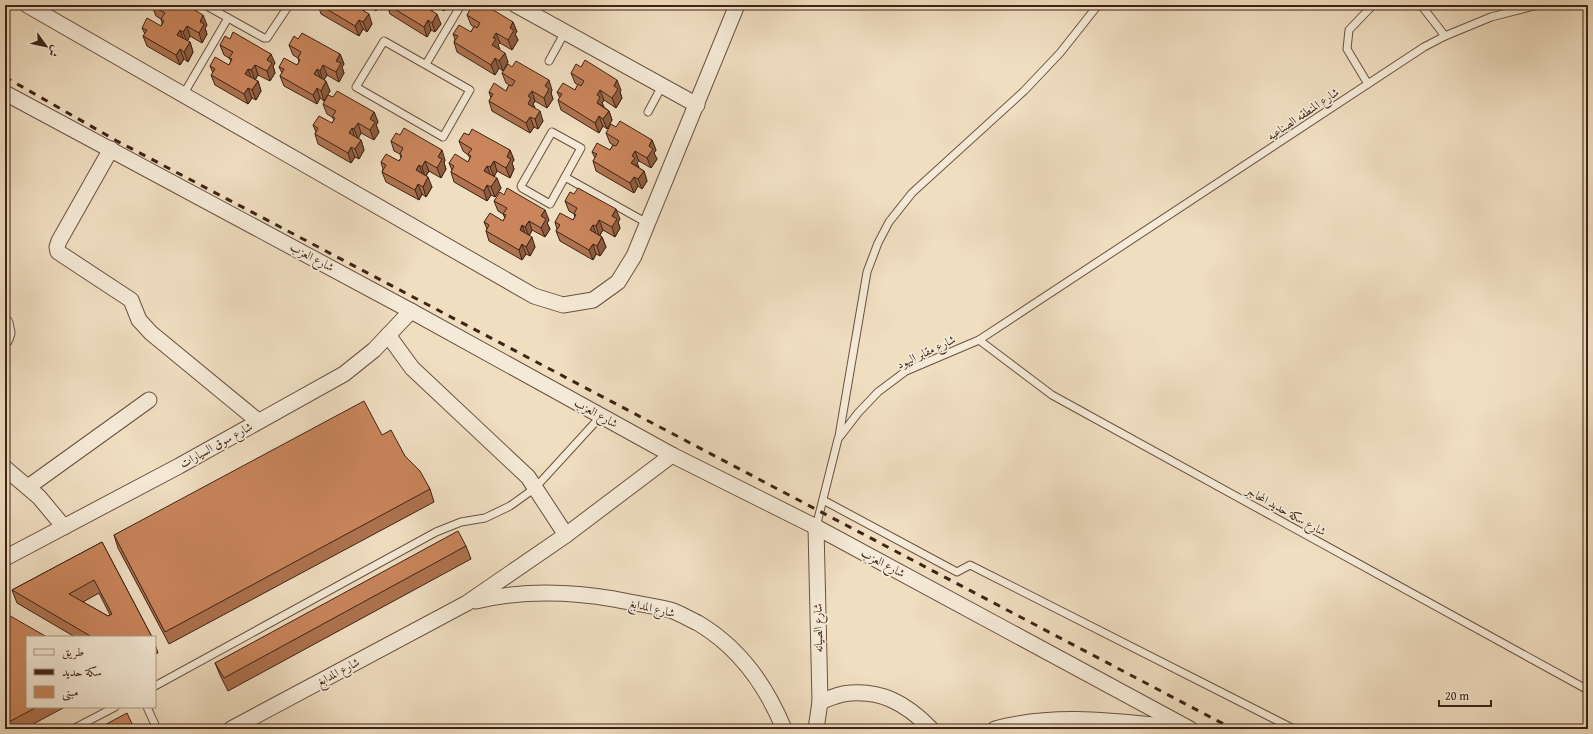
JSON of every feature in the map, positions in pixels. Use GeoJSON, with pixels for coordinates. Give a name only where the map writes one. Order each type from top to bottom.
{"type":"FeatureCollection","features":[{"type":"Feature","properties":{"kind":"street"},"geometry":{"type":"LineString","coordinates":[[27,5],[534,296],[563,305],[593,300],[618,282],[634,256],[737,5]]}},
{"type":"Feature","properties":{"kind":"street"},"geometry":{"type":"LineString","coordinates":[[516,5],[697,105]]}},
{"type":"Feature","properties":{"kind":"street","name":"شارع العزب"},"geometry":{"type":"LineString","coordinates":[[5,93],[412,311],[672,455],[816,527],[1189,729]]}},
{"type":"Feature","properties":{"kind":"street"},"geometry":{"type":"LineString","coordinates":[[111,149],[60,241],[57,248],[58,252],[131,300],[139,320],[151,333],[258,421]]}},
{"type":"Feature","properties":{"kind":"street","name":"شارع سوق السيارات"},"geometry":{"type":"LineString","coordinates":[[5,558],[354,368],[412,311]]}},
{"type":"Feature","properties":{"kind":"street"},"geometry":{"type":"LineString","coordinates":[[5,323],[7,333],[5,339]]}},
{"type":"Feature","properties":{"kind":"street"},"geometry":{"type":"LineString","coordinates":[[388,335],[412,368],[528,477],[566,535]]}},
{"type":"Feature","properties":{"kind":"street"},"geometry":{"type":"LineString","coordinates":[[28,487],[149,400]]}},
{"type":"Feature","properties":{"kind":"street","name":"شارع المدابغ"},"geometry":{"type":"LineString","coordinates":[[231,729],[467,603],[566,535],[672,455]]}},
{"type":"Feature","properties":{"kind":"street"},"geometry":{"type":"LineString","coordinates":[[5,468],[28,487],[64,527]]}},
{"type":"Feature","properties":{"kind":"street","name":"شارع الصيانه"},"geometry":{"type":"LineString","coordinates":[[816,527],[820,702],[816,729]]}},
{"type":"Feature","properties":{"kind":"street","name":"شارع المدابغ"},"geometry":{"type":"LineString","coordinates":[[467,603],[515,594],[569,592],[671,610],[705,628],[735,651],[761,682],[771,699],[784,729]]}},
{"type":"Feature","properties":{"kind":"street"},"geometry":{"type":"LineString","coordinates":[[820,702],[843,694],[868,693],[892,699],[913,711],[931,729]]}},
{"type":"Feature","properties":{"kind":"street"},"geometry":{"type":"LineString","coordinates":[[995,729],[1026,722],[1064,718],[1189,729]]}},
{"type":"Feature","properties":{"kind":"lane"},"geometry":{"type":"LineString","coordinates":[[205,5],[267,38],[289,5]]}},
{"type":"Feature","properties":{"kind":"lane"},"geometry":{"type":"LineString","coordinates":[[426,64],[461,5]]}},
{"type":"Feature","properties":{"kind":"lane"},"geometry":{"type":"LineString","coordinates":[[838,439],[867,272],[878,243],[889,222],[912,193],[1024,91],[1060,53],[1098,5]]}},
{"type":"Feature","properties":{"kind":"lane"},"geometry":{"type":"LineString","coordinates":[[1368,84],[1347,49],[1349,30],[1373,5]]}},
{"type":"Feature","properties":{"kind":"lane"},"geometry":{"type":"LineString","coordinates":[[1421,5],[1445,36]]}},
{"type":"Feature","properties":{"kind":"lane","name":"شارع المنطقه الصناعيه"},"geometry":{"type":"LineString","coordinates":[[1092,267],[1368,84],[1445,36],[1491,17],[1538,5]]}},
{"type":"Feature","properties":{"kind":"lane"},"geometry":{"type":"LineString","coordinates":[[183,95],[228,18]]}},
{"type":"Feature","properties":{"kind":"lane"},"geometry":{"type":"LineString","coordinates":[[548,61],[565,32]]}},
{"type":"Feature","properties":{"kind":"lane"},"geometry":{"type":"LineString","coordinates":[[384,41],[426,64],[470,90],[443,137],[356,87],[384,41]]}},
{"type":"Feature","properties":{"kind":"lane"},"geometry":{"type":"LineString","coordinates":[[648,112],[662,86]]}},
{"type":"Feature","properties":{"kind":"lane"},"geometry":{"type":"LineString","coordinates":[[552,132],[581,148],[565,177],[550,204],[521,188],[552,132]]}},
{"type":"Feature","properties":{"kind":"lane"},"geometry":{"type":"LineString","coordinates":[[565,177],[647,223]]}},
{"type":"Feature","properties":{"kind":"lane","name":"شارع مقابر اليهود"},"geometry":{"type":"LineString","coordinates":[[816,527],[838,439],[858,413],[878,392],[906,371],[980,340],[1092,267]]}},
{"type":"Feature","properties":{"kind":"lane","name":"شارع سكة حديد المحاجر"},"geometry":{"type":"LineString","coordinates":[[980,340],[1052,395],[1588,690]]}},
{"type":"Feature","properties":{"kind":"lane"},"geometry":{"type":"LineString","coordinates":[[156,685],[436,532],[460,522],[485,518],[510,506],[535,488],[601,416]]}},
{"type":"Feature","properties":{"kind":"lane"},"geometry":{"type":"LineString","coordinates":[[823,500],[957,572],[970,565],[1294,729]]}},
{"type":"Feature","properties":{"kind":"lane"},"geometry":{"type":"LineString","coordinates":[[73,729],[113,708]]}},
{"type":"Feature","properties":{"kind":"lane"},"geometry":{"type":"LineString","coordinates":[[147,708],[157,729]]}},
{"type":"Feature","properties":{"kind":"building"},"geometry":{"type":"Polygon","coordinates":[[[186,5],[203,15],[200,22],[204,24],[199,33],[187,26],[183,32],[180,30],[177,35],[190,42],[184,52],[180,49],[176,55],[143,36],[147,30],[142,28],[147,18],[161,26],[164,21],[161,19],[165,13],[152,6],[186,5]]]}},
{"type":"Feature","properties":{"kind":"building"},"geometry":{"type":"Polygon","coordinates":[[[320,5],[357,5],[356,6],[369,14],[363,22],[359,20],[355,26],[320,5]]]}},
{"type":"Feature","properties":{"kind":"building"},"geometry":{"type":"Polygon","coordinates":[[[388,5],[426,5],[425,7],[437,14],[432,23],[428,20],[424,27],[388,5]]]}},
{"type":"Feature","properties":{"kind":"building"},"geometry":{"type":"Polygon","coordinates":[[[479,5],[485,5],[513,22],[510,28],[514,30],[508,40],[496,33],[493,38],[496,39],[492,45],[505,53],[499,61],[495,58],[491,65],[454,42],[458,36],[453,34],[459,25],[471,32],[474,26],[477,28],[480,23],[467,15],[472,6],[477,9],[479,5]]]}},
{"type":"Feature","properties":{"kind":"building"},"geometry":{"type":"Polygon","coordinates":[[[233,32],[271,54],[267,60],[272,63],[267,71],[255,65],[251,70],[248,69],[245,74],[258,81],[252,90],[248,88],[244,94],[211,75],[215,69],[210,66],[215,57],[229,65],[232,59],[229,58],[233,52],[220,45],[225,36],[230,39],[233,32]]]}},
{"type":"Feature","properties":{"kind":"building"},"geometry":{"type":"Polygon","coordinates":[[[302,33],[340,54],[336,61],[341,63],[336,72],[323,65],[320,71],[317,69],[314,74],[326,81],[321,91],[317,88],[313,95],[280,76],[284,69],[279,67],[284,58],[297,65],[300,60],[298,58],[301,52],[289,45],[294,36],[298,39],[302,33]]]}},
{"type":"Feature","properties":{"kind":"building"},"geometry":{"type":"Polygon","coordinates":[[[585,60],[617,80],[614,86],[618,89],[612,98],[600,90],[597,95],[600,97],[597,103],[609,111],[603,119],[599,116],[595,123],[558,100],[562,94],[557,92],[563,83],[575,90],[578,84],[581,86],[584,81],[571,73],[576,64],[581,67],[585,60]]]}},
{"type":"Feature","properties":{"kind":"building"},"geometry":{"type":"Polygon","coordinates":[[[516,61],[549,80],[545,86],[549,89],[544,98],[532,91],[528,96],[531,98],[528,104],[540,111],[535,119],[530,117],[526,123],[489,101],[493,94],[489,92],[494,83],[506,91],[509,85],[512,86],[515,81],[502,73],[508,64],[512,67],[516,61]]]}},
{"type":"Feature","properties":{"kind":"building"},"geometry":{"type":"Polygon","coordinates":[[[337,91],[374,112],[370,119],[375,122],[370,130],[358,123],[354,129],[352,128],[349,133],[361,140],[355,149],[351,147],[348,153],[315,134],[318,128],[313,125],[319,116],[332,123],[335,118],[332,117],[336,111],[323,104],[328,95],[333,97],[337,91]]]}},
{"type":"Feature","properties":{"kind":"building"},"geometry":{"type":"Polygon","coordinates":[[[620,121],[652,140],[649,146],[653,149],[647,158],[635,151],[632,156],[635,158],[631,163],[644,171],[638,179],[634,177],[630,183],[593,161],[597,154],[592,152],[597,143],[610,150],[613,145],[616,146],[619,141],[606,133],[611,124],[616,127],[620,121]]]}},
{"type":"Feature","properties":{"kind":"building"},"geometry":{"type":"Polygon","coordinates":[[[404,128],[442,150],[438,157],[442,159],[437,168],[425,161],[422,167],[419,165],[416,170],[428,177],[423,187],[418,184],[415,190],[382,172],[386,165],[381,162],[386,154],[399,161],[402,156],[400,154],[403,148],[391,141],[396,133],[400,135],[404,128]]]}},
{"type":"Feature","properties":{"kind":"building"},"geometry":{"type":"Polygon","coordinates":[[[472,129],[510,150],[507,157],[511,159],[506,168],[494,161],[490,167],[487,166],[484,171],[497,178],[491,187],[487,185],[484,191],[451,172],[454,166],[449,163],[455,154],[468,162],[471,156],[468,154],[472,149],[459,141],[464,133],[469,135],[472,129]]]}},
{"type":"Feature","properties":{"kind":"building"},"geometry":{"type":"Polygon","coordinates":[[[507,188],[545,210],[541,216],[546,219],[541,228],[529,221],[525,227],[522,225],[520,230],[532,237],[526,247],[522,244],[519,250],[486,231],[489,225],[484,222],[490,213],[503,221],[506,215],[503,214],[507,208],[494,201],[500,192],[504,195],[507,188]]]}},
{"type":"Feature","properties":{"kind":"building"},"geometry":{"type":"Polygon","coordinates":[[[578,188],[616,209],[612,216],[617,219],[612,227],[599,220],[596,226],[593,225],[590,230],[602,237],[597,246],[593,244],[589,250],[556,231],[560,225],[555,222],[560,213],[573,220],[576,215],[574,214],[577,208],[565,201],[570,192],[574,194],[578,188]]]}},
{"type":"Feature","properties":{"kind":"building"},"geometry":{"type":"Polygon","coordinates":[[[364,401],[382,435],[391,430],[405,456],[420,471],[430,489],[165,632],[114,535],[364,401]]]}},
{"type":"Feature","properties":{"kind":"building"},"geometry":{"type":"Polygon","coordinates":[[[458,531],[466,546],[224,678],[215,663],[458,531]]]}},
{"type":"Feature","properties":{"kind":"building"},"geometry":{"type":"Polygon","coordinates":[[[102,542],[151,636],[90,636],[12,590],[102,542]],[[94,580],[69,594],[108,616],[112,614],[94,580]]]}},
{"type":"Feature","properties":{"kind":"building"},"geometry":{"type":"Polygon","coordinates":[[[5,613],[45,636],[26,636],[26,708],[35,708],[5,724],[5,613]]]}},
{"type":"Feature","properties":{"kind":"building"},"geometry":{"type":"Polygon","coordinates":[[[127,713],[134,728],[97,729],[127,713]]]}},
{"type":"Feature","properties":{"kind":"railway"},"geometry":{"type":"LineString","coordinates":[[5,77],[117,141],[1233,729]]}}]}
